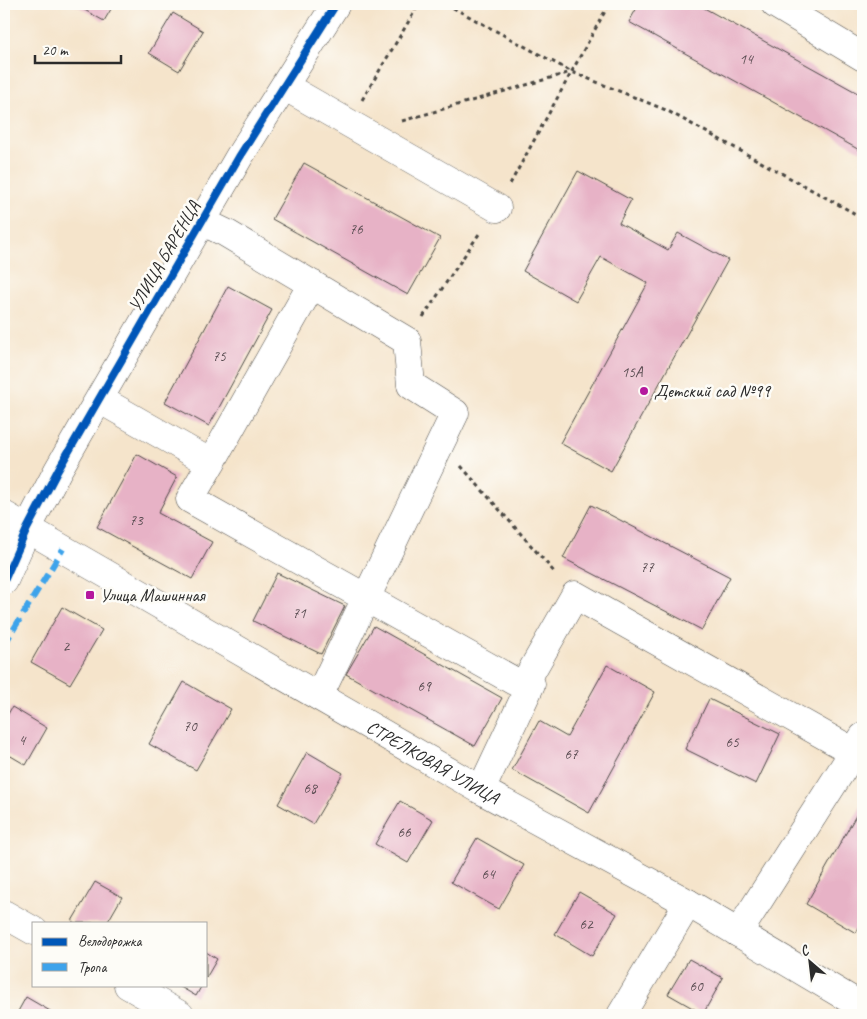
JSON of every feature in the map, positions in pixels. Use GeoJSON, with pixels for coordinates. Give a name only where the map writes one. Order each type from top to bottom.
{"type":"FeatureCollection","features":[{"type":"Feature","properties":{"kind":"main road","name":"УЛИЦА БАРЕНЦА"},"geometry":{"type":"LineString","coordinates":[[4,581],[58,470],[98,399],[239,156],[336,4]]}},
{"type":"Feature","properties":{"kind":"main road"},"geometry":{"type":"LineString","coordinates":[[775,4],[863,57]]}},
{"type":"Feature","properties":{"kind":"main road"},"geometry":{"type":"LineString","coordinates":[[284,86],[497,208]]}},
{"type":"Feature","properties":{"kind":"main road"},"geometry":{"type":"LineString","coordinates":[[201,221],[226,233],[407,340],[410,385],[455,413],[319,696]]}},
{"type":"Feature","properties":{"kind":"main road"},"geometry":{"type":"LineString","coordinates":[[312,284],[190,499],[523,686],[575,595],[858,745],[738,933]]}},
{"type":"Feature","properties":{"kind":"main road"},"geometry":{"type":"LineString","coordinates":[[98,399],[211,463]]}},
{"type":"Feature","properties":{"kind":"main road","name":"СТРЕЛКОВАЯ УЛИЦА"},"geometry":{"type":"LineString","coordinates":[[4,515],[481,790],[688,903],[863,1006]]}},
{"type":"Feature","properties":{"kind":"main road"},"geometry":{"type":"LineString","coordinates":[[481,790],[531,684]]}},
{"type":"Feature","properties":{"kind":"main road"},"geometry":{"type":"LineString","coordinates":[[621,1015],[688,903]]}},
{"type":"Feature","properties":{"kind":"main road"},"geometry":{"type":"LineString","coordinates":[[4,914],[32,930]]}},
{"type":"Feature","properties":{"kind":"main road"},"geometry":{"type":"LineString","coordinates":[[130,986],[180,1015]]}},
{"type":"Feature","properties":{"kind":"path"},"geometry":{"type":"LineString","coordinates":[[356,128],[419,4]]}},
{"type":"Feature","properties":{"kind":"path"},"geometry":{"type":"LineString","coordinates":[[446,4],[572,72],[666,110],[863,218]]}},
{"type":"Feature","properties":{"kind":"path"},"geometry":{"type":"LineString","coordinates":[[407,340],[497,208],[609,4]]}},
{"type":"Feature","properties":{"kind":"path"},"geometry":{"type":"LineString","coordinates":[[356,128],[572,72]]}},
{"type":"Feature","properties":{"kind":"path"},"geometry":{"type":"LineString","coordinates":[[441,442],[575,595]]}},
{"type":"Feature","properties":{"kind":"building"},"geometry":{"type":"Polygon","coordinates":[[[74,4],[114,4],[104,21],[74,4]]]}},
{"type":"Feature","properties":{"kind":"building"},"geometry":{"type":"Polygon","coordinates":[[[639,4],[697,4],[863,96],[863,152],[629,22],[639,4]]]}},
{"type":"Feature","properties":{"kind":"building"},"geometry":{"type":"Polygon","coordinates":[[[173,13],[203,31],[179,71],[149,53],[173,13]]]}},
{"type":"Feature","properties":{"kind":"building"},"geometry":{"type":"Polygon","coordinates":[[[304,163],[440,238],[408,295],[272,219],[304,163]]]}},
{"type":"Feature","properties":{"kind":"building"},"geometry":{"type":"Polygon","coordinates":[[[578,171],[631,200],[619,223],[668,250],[678,233],[728,260],[611,471],[560,443],[648,283],[601,257],[576,301],[523,271],[578,171]]]}},
{"type":"Feature","properties":{"kind":"building"},"geometry":{"type":"Polygon","coordinates":[[[228,286],[272,310],[209,426],[165,402],[228,286]]]}},
{"type":"Feature","properties":{"kind":"building"},"geometry":{"type":"Polygon","coordinates":[[[137,454],[177,477],[158,513],[212,542],[192,579],[97,527],[137,454]]]}},
{"type":"Feature","properties":{"kind":"building"},"geometry":{"type":"Polygon","coordinates":[[[591,505],[730,577],[702,630],[563,558],[591,505]]]}},
{"type":"Feature","properties":{"kind":"building"},"geometry":{"type":"Polygon","coordinates":[[[277,573],[345,606],[321,654],[253,621],[277,573]]]}},
{"type":"Feature","properties":{"kind":"building"},"geometry":{"type":"Polygon","coordinates":[[[62,607],[102,630],[70,684],[31,662],[62,607]]]}},
{"type":"Feature","properties":{"kind":"building"},"geometry":{"type":"Polygon","coordinates":[[[374,626],[502,698],[475,746],[346,674],[374,626]]]}},
{"type":"Feature","properties":{"kind":"building"},"geometry":{"type":"Polygon","coordinates":[[[607,665],[655,692],[589,813],[512,770],[539,721],[567,737],[607,665]]]}},
{"type":"Feature","properties":{"kind":"building"},"geometry":{"type":"Polygon","coordinates":[[[184,682],[231,709],[196,770],[149,744],[184,682]]]}},
{"type":"Feature","properties":{"kind":"building"},"geometry":{"type":"Polygon","coordinates":[[[709,699],[780,734],[756,784],[685,749],[709,699]]]}},
{"type":"Feature","properties":{"kind":"building"},"geometry":{"type":"Polygon","coordinates":[[[12,707],[47,728],[26,765],[4,752],[4,721],[12,707]]]}},
{"type":"Feature","properties":{"kind":"building"},"geometry":{"type":"Polygon","coordinates":[[[307,752],[343,773],[313,824],[278,804],[307,752]]]}},
{"type":"Feature","properties":{"kind":"building"},"geometry":{"type":"Polygon","coordinates":[[[400,801],[433,820],[408,863],[375,844],[400,801]]]}},
{"type":"Feature","properties":{"kind":"building"},"geometry":{"type":"Polygon","coordinates":[[[863,803],[863,920],[856,933],[806,904],[863,803]]]}},
{"type":"Feature","properties":{"kind":"building"},"geometry":{"type":"Polygon","coordinates":[[[477,838],[524,865],[499,909],[451,882],[477,838]]]}},
{"type":"Feature","properties":{"kind":"building"},"geometry":{"type":"Polygon","coordinates":[[[95,882],[122,897],[108,922],[72,921],[95,882]]]}},
{"type":"Feature","properties":{"kind":"building"},"geometry":{"type":"Polygon","coordinates":[[[579,892],[617,914],[592,956],[555,934],[579,892]]]}},
{"type":"Feature","properties":{"kind":"building"},"geometry":{"type":"Polygon","coordinates":[[[208,953],[217,959],[208,975],[208,953]]]}},
{"type":"Feature","properties":{"kind":"building"},"geometry":{"type":"Polygon","coordinates":[[[689,959],[723,978],[703,1014],[668,994],[689,959]]]}},
{"type":"Feature","properties":{"kind":"building"},"geometry":{"type":"Polygon","coordinates":[[[179,986],[201,986],[196,996],[179,986]]]}},
{"type":"Feature","properties":{"kind":"building"},"geometry":{"type":"Polygon","coordinates":[[[26,997],[57,1015],[16,1015],[26,997]]]}},
{"type":"Feature","properties":{"kind":"marked path"},"geometry":{"type":"LineString","coordinates":[[4,645],[63,549]]}},
{"type":"Feature","properties":{"kind":"cycle path"},"geometry":{"type":"LineString","coordinates":[[4,581],[27,529],[58,470],[239,157],[336,4]]}},
{"type":"Feature","properties":{"kind":"place","name":"Детский сад №99"},"geometry":{"type":"Point","coordinates":[644,391]}},
{"type":"Feature","properties":{"kind":"place","name":"Улица Машинная"},"geometry":{"type":"Point","coordinates":[90,595]}}]}
